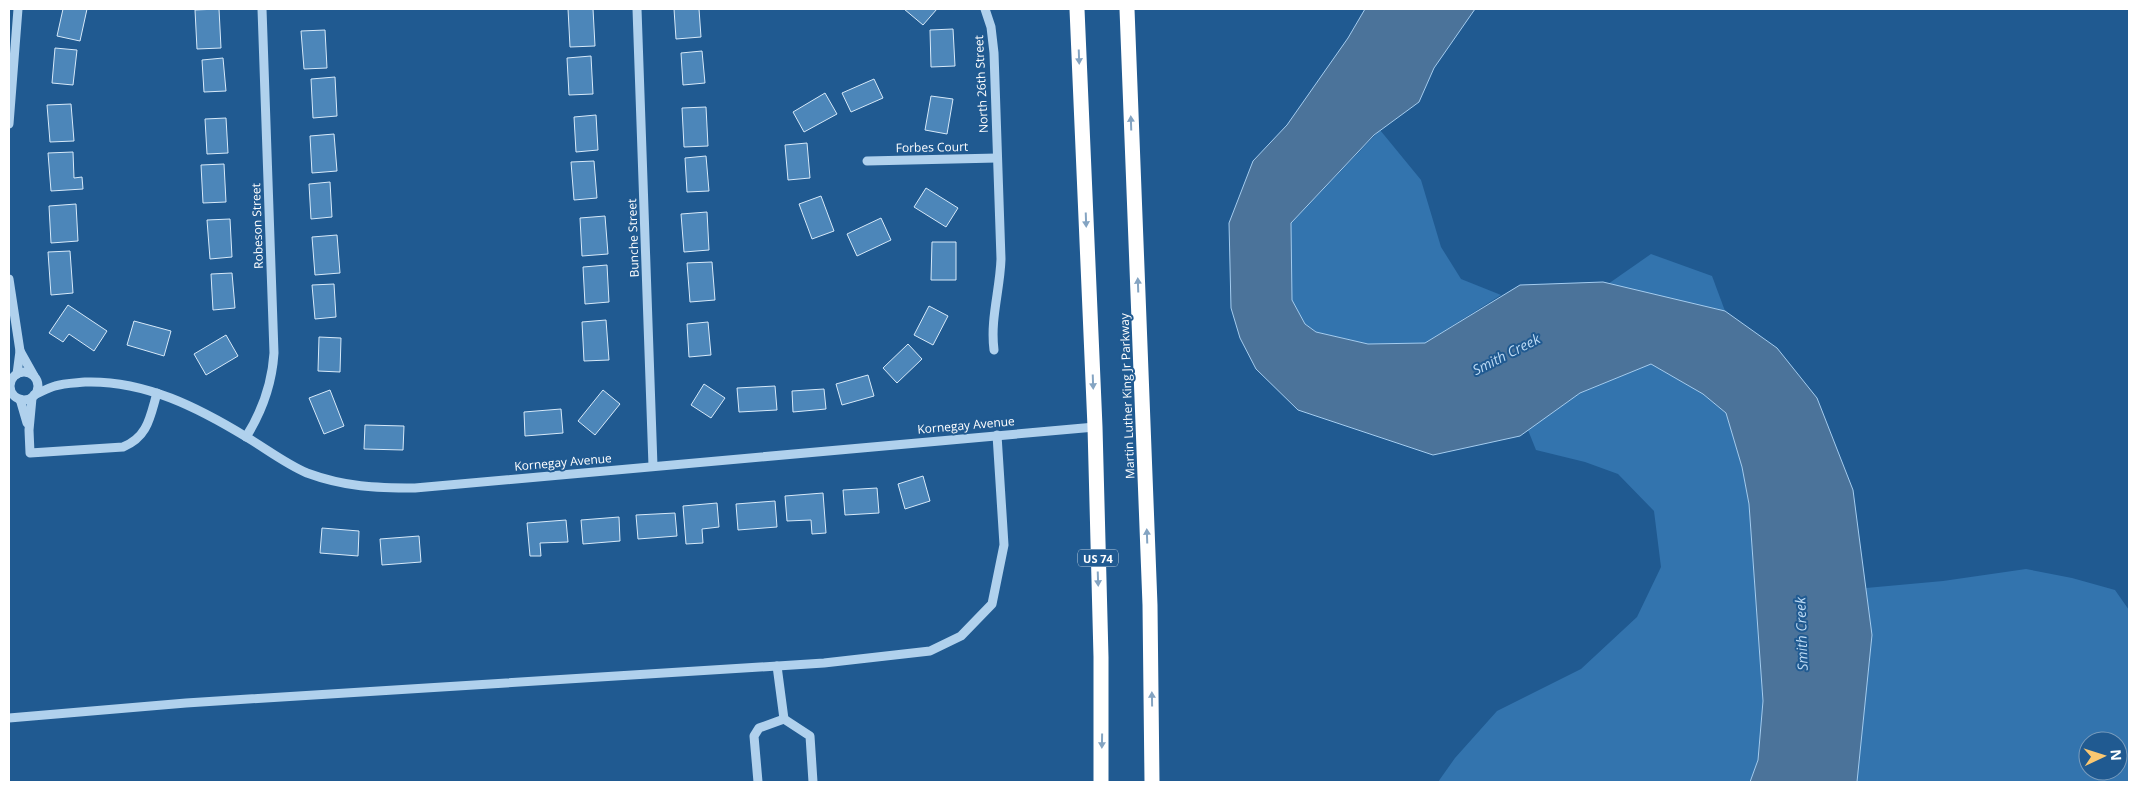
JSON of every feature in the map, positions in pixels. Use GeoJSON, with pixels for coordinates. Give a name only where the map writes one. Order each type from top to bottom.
{"type":"FeatureCollection","features":[{"type":"Feature","properties":{"kind":"highway","name":"US 74"},"geometry":{"type":"LineString","coordinates":[[1077,9],[1094,427],[1101,657],[1102,782]]}},
{"type":"Feature","properties":{"kind":"highway","name":"Martin Luther King Jr Parkway"},"geometry":{"type":"LineString","coordinates":[[1127,9],[1149,585],[1152,782]]}},
{"type":"Feature","properties":{"kind":"street"},"geometry":{"type":"LineString","coordinates":[[9,124],[18,9]]}},
{"type":"Feature","properties":{"kind":"street","name":"Robeson Street"},"geometry":{"type":"LineString","coordinates":[[246,437],[262,408],[270,385],[274,353],[262,9]]}},
{"type":"Feature","properties":{"kind":"street","name":"Bunche Street"},"geometry":{"type":"LineString","coordinates":[[637,9],[653,466]]}},
{"type":"Feature","properties":{"kind":"street","name":"North 26th Street"},"geometry":{"type":"LineString","coordinates":[[985,9],[991,27],[994,53],[997,158]]}},
{"type":"Feature","properties":{"kind":"street"},"geometry":{"type":"LineString","coordinates":[[994,350],[993,323],[1000,284],[1001,259],[997,158]]}},
{"type":"Feature","properties":{"kind":"street","name":"Forbes Court"},"geometry":{"type":"LineString","coordinates":[[867,161],[997,158]]}},
{"type":"Feature","properties":{"kind":"street"},"geometry":{"type":"LineString","coordinates":[[9,280],[20,351],[35,378],[38,388],[33,396],[29,430],[30,454],[123,447],[136,442],[143,433],[157,393]]}},
{"type":"Feature","properties":{"kind":"street"},"geometry":{"type":"LineString","coordinates":[[20,351],[11,385],[29,430]]}},
{"type":"Feature","properties":{"kind":"street"},"geometry":{"type":"LineString","coordinates":[[13,377],[26,372],[35,378]]}},
{"type":"Feature","properties":{"kind":"street","name":"Kornegay Avenue"},"geometry":{"type":"LineString","coordinates":[[35,378],[56,386]]}},
{"type":"Feature","properties":{"kind":"street","name":"Kornegay Avenue"},"geometry":{"type":"LineString","coordinates":[[33,396],[56,386],[100,382],[129,385],[157,393],[205,414],[289,464],[306,472],[359,487],[372,488],[415,488],[1094,427]]}},
{"type":"Feature","properties":{"kind":"street"},"geometry":{"type":"LineString","coordinates":[[15,397],[33,396]]}},
{"type":"Feature","properties":{"kind":"street"},"geometry":{"type":"LineString","coordinates":[[9,718],[186,703],[824,663],[930,651],[961,636],[992,604],[1004,546],[997,435]]}},
{"type":"Feature","properties":{"kind":"street"},"geometry":{"type":"LineString","coordinates":[[778,666],[784,719]]}},
{"type":"Feature","properties":{"kind":"street"},"geometry":{"type":"LineString","coordinates":[[758,782],[754,736],[759,728],[784,719]]}},
{"type":"Feature","properties":{"kind":"street"},"geometry":{"type":"LineString","coordinates":[[784,719],[810,736],[813,782]]}},
{"type":"Feature","properties":{"kind":"shaded area"},"geometry":{"type":"Polygon","coordinates":[[[1380,130],[1421,180],[1441,247],[1461,279],[1501,295],[1425,343],[1368,344],[1316,332],[1305,324],[1292,300],[1291,223],[1380,130]]]}},
{"type":"Feature","properties":{"kind":"shaded area"},"geometry":{"type":"Polygon","coordinates":[[[1651,254],[1712,276],[1725,311],[1608,284],[1651,254]]]}},
{"type":"Feature","properties":{"kind":"shaded area"},"geometry":{"type":"Polygon","coordinates":[[[1651,364],[1703,394],[1726,413],[1742,467],[1749,504],[1763,701],[1758,760],[1750,782],[1438,782],[1455,758],[1497,711],[1581,669],[1637,617],[1661,567],[1654,511],[1618,474],[1585,462],[1536,450],[1528,430],[1580,393],[1651,364]]]}},
{"type":"Feature","properties":{"kind":"shaded area"},"geometry":{"type":"Polygon","coordinates":[[[2026,569],[2072,578],[2115,590],[2129,610],[2129,782],[1857,782],[1872,635],[1866,588],[1943,581],[2026,569]]]}},
{"type":"Feature","properties":{"kind":"water","name":"Smith Creek"},"geometry":{"type":"Polygon","coordinates":[[[1365,9],[1475,9],[1434,68],[1419,102],[1374,135],[1291,223],[1292,300],[1305,324],[1316,332],[1368,344],[1425,343],[1520,285],[1603,282],[1725,311],[1777,348],[1817,398],[1853,490],[1872,635],[1857,782],[1750,782],[1758,760],[1763,701],[1749,504],[1742,467],[1726,413],[1703,394],[1651,364],[1580,393],[1520,436],[1433,455],[1298,410],[1256,369],[1240,338],[1231,308],[1229,223],[1253,161],[1287,125],[1348,38],[1365,9]]]}},
{"type":"Feature","properties":{"kind":"building"},"geometry":{"type":"Polygon","coordinates":[[[63,9],[87,9],[80,41],[57,36],[63,9]]]}},
{"type":"Feature","properties":{"kind":"building"},"geometry":{"type":"Polygon","coordinates":[[[219,9],[221,48],[197,49],[195,10],[219,9]]]}},
{"type":"Feature","properties":{"kind":"building"},"geometry":{"type":"Polygon","coordinates":[[[568,9],[593,9],[595,46],[570,47],[568,9]]]}},
{"type":"Feature","properties":{"kind":"building"},"geometry":{"type":"Polygon","coordinates":[[[674,9],[699,9],[701,37],[676,39],[674,9]]]}},
{"type":"Feature","properties":{"kind":"building"},"geometry":{"type":"Polygon","coordinates":[[[904,9],[937,9],[923,25],[904,9]]]}},
{"type":"Feature","properties":{"kind":"building"},"geometry":{"type":"Polygon","coordinates":[[[953,29],[955,66],[931,67],[930,30],[953,29]]]}},
{"type":"Feature","properties":{"kind":"building"},"geometry":{"type":"Polygon","coordinates":[[[325,30],[327,68],[304,69],[301,31],[325,30]]]}},
{"type":"Feature","properties":{"kind":"building"},"geometry":{"type":"Polygon","coordinates":[[[55,48],[77,50],[73,85],[52,83],[55,48]]]}},
{"type":"Feature","properties":{"kind":"building"},"geometry":{"type":"Polygon","coordinates":[[[702,51],[705,83],[683,85],[681,53],[702,51]]]}},
{"type":"Feature","properties":{"kind":"building"},"geometry":{"type":"Polygon","coordinates":[[[591,56],[593,94],[569,95],[567,58],[591,56]]]}},
{"type":"Feature","properties":{"kind":"building"},"geometry":{"type":"Polygon","coordinates":[[[223,58],[226,91],[204,92],[202,60],[223,58]]]}},
{"type":"Feature","properties":{"kind":"building"},"geometry":{"type":"Polygon","coordinates":[[[335,77],[337,116],[313,118],[311,79],[335,77]]]}},
{"type":"Feature","properties":{"kind":"building"},"geometry":{"type":"Polygon","coordinates":[[[874,79],[883,98],[851,112],[842,93],[874,79]]]}},
{"type":"Feature","properties":{"kind":"building"},"geometry":{"type":"Polygon","coordinates":[[[825,93],[837,114],[804,132],[793,112],[825,93]]]}},
{"type":"Feature","properties":{"kind":"building"},"geometry":{"type":"Polygon","coordinates":[[[931,96],[953,99],[947,134],[925,130],[931,96]]]}},
{"type":"Feature","properties":{"kind":"building"},"geometry":{"type":"Polygon","coordinates":[[[71,104],[74,141],[50,142],[47,105],[71,104]]]}},
{"type":"Feature","properties":{"kind":"building"},"geometry":{"type":"Polygon","coordinates":[[[706,107],[708,146],[684,147],[682,108],[706,107]]]}},
{"type":"Feature","properties":{"kind":"building"},"geometry":{"type":"Polygon","coordinates":[[[596,115],[598,150],[576,152],[574,117],[596,115]]]}},
{"type":"Feature","properties":{"kind":"building"},"geometry":{"type":"Polygon","coordinates":[[[226,118],[228,153],[207,154],[205,119],[226,118]]]}},
{"type":"Feature","properties":{"kind":"building"},"geometry":{"type":"Polygon","coordinates":[[[334,134],[337,171],[312,173],[310,136],[334,134]]]}},
{"type":"Feature","properties":{"kind":"building"},"geometry":{"type":"Polygon","coordinates":[[[807,143],[810,178],[788,180],[785,145],[807,143]]]}},
{"type":"Feature","properties":{"kind":"building"},"geometry":{"type":"Polygon","coordinates":[[[73,152],[74,178],[82,177],[83,189],[51,191],[48,153],[73,152]]]}},
{"type":"Feature","properties":{"kind":"building"},"geometry":{"type":"Polygon","coordinates":[[[706,156],[709,191],[687,192],[685,158],[706,156]]]}},
{"type":"Feature","properties":{"kind":"building"},"geometry":{"type":"Polygon","coordinates":[[[594,161],[597,198],[574,200],[571,162],[594,161]]]}},
{"type":"Feature","properties":{"kind":"building"},"geometry":{"type":"Polygon","coordinates":[[[224,164],[226,202],[203,203],[201,165],[224,164]]]}},
{"type":"Feature","properties":{"kind":"building"},"geometry":{"type":"Polygon","coordinates":[[[330,182],[332,217],[311,219],[309,184],[330,182]]]}},
{"type":"Feature","properties":{"kind":"building"},"geometry":{"type":"Polygon","coordinates":[[[926,188],[958,208],[946,227],[914,207],[926,188]]]}},
{"type":"Feature","properties":{"kind":"building"},"geometry":{"type":"Polygon","coordinates":[[[821,196],[834,231],[812,239],[799,204],[821,196]]]}},
{"type":"Feature","properties":{"kind":"building"},"geometry":{"type":"Polygon","coordinates":[[[76,204],[78,241],[51,243],[49,206],[76,204]]]}},
{"type":"Feature","properties":{"kind":"building"},"geometry":{"type":"Polygon","coordinates":[[[707,212],[709,250],[684,252],[681,214],[707,212]]]}},
{"type":"Feature","properties":{"kind":"building"},"geometry":{"type":"Polygon","coordinates":[[[605,216],[608,254],[582,256],[580,218],[605,216]]]}},
{"type":"Feature","properties":{"kind":"building"},"geometry":{"type":"Polygon","coordinates":[[[881,218],[891,240],[857,256],[847,234],[881,218]]]}},
{"type":"Feature","properties":{"kind":"building"},"geometry":{"type":"Polygon","coordinates":[[[230,219],[232,257],[210,259],[207,220],[230,219]]]}},
{"type":"Feature","properties":{"kind":"building"},"geometry":{"type":"Polygon","coordinates":[[[337,235],[340,273],[315,275],[312,237],[337,235]]]}},
{"type":"Feature","properties":{"kind":"building"},"geometry":{"type":"Polygon","coordinates":[[[932,242],[956,242],[956,280],[931,280],[932,242]]]}},
{"type":"Feature","properties":{"kind":"building"},"geometry":{"type":"Polygon","coordinates":[[[70,251],[73,293],[51,295],[48,252],[70,251]]]}},
{"type":"Feature","properties":{"kind":"building"},"geometry":{"type":"Polygon","coordinates":[[[712,262],[715,300],[690,302],[687,263],[712,262]]]}},
{"type":"Feature","properties":{"kind":"building"},"geometry":{"type":"Polygon","coordinates":[[[607,265],[609,302],[585,304],[583,267],[607,265]]]}},
{"type":"Feature","properties":{"kind":"building"},"geometry":{"type":"Polygon","coordinates":[[[232,273],[235,308],[213,310],[211,274],[232,273]]]}},
{"type":"Feature","properties":{"kind":"building"},"geometry":{"type":"Polygon","coordinates":[[[334,284],[336,317],[315,319],[312,285],[334,284]]]}},
{"type":"Feature","properties":{"kind":"building"},"geometry":{"type":"Polygon","coordinates":[[[68,305],[107,331],[94,351],[69,334],[63,342],[49,333],[68,305]]]}},
{"type":"Feature","properties":{"kind":"building"},"geometry":{"type":"Polygon","coordinates":[[[929,306],[948,316],[933,345],[914,335],[929,306]]]}},
{"type":"Feature","properties":{"kind":"building"},"geometry":{"type":"Polygon","coordinates":[[[606,320],[609,360],[584,361],[582,322],[606,320]]]}},
{"type":"Feature","properties":{"kind":"building"},"geometry":{"type":"Polygon","coordinates":[[[134,321],[171,331],[164,356],[127,345],[134,321]]]}},
{"type":"Feature","properties":{"kind":"building"},"geometry":{"type":"Polygon","coordinates":[[[708,322],[711,355],[689,357],[687,324],[708,322]]]}},
{"type":"Feature","properties":{"kind":"building"},"geometry":{"type":"Polygon","coordinates":[[[226,335],[238,356],[206,375],[194,354],[226,335]]]}},
{"type":"Feature","properties":{"kind":"building"},"geometry":{"type":"Polygon","coordinates":[[[319,337],[341,338],[340,372],[318,371],[319,337]]]}},
{"type":"Feature","properties":{"kind":"building"},"geometry":{"type":"Polygon","coordinates":[[[908,344],[922,359],[897,383],[883,368],[908,344]]]}},
{"type":"Feature","properties":{"kind":"building"},"geometry":{"type":"Polygon","coordinates":[[[868,375],[874,396],[842,405],[836,384],[868,375]]]}},
{"type":"Feature","properties":{"kind":"building"},"geometry":{"type":"Polygon","coordinates":[[[704,384],[725,398],[711,418],[691,405],[704,384]]]}},
{"type":"Feature","properties":{"kind":"building"},"geometry":{"type":"Polygon","coordinates":[[[775,386],[777,410],[739,412],[737,388],[775,386]]]}},
{"type":"Feature","properties":{"kind":"building"},"geometry":{"type":"Polygon","coordinates":[[[824,389],[826,409],[793,412],[792,391],[824,389]]]}},
{"type":"Feature","properties":{"kind":"building"},"geometry":{"type":"Polygon","coordinates":[[[330,390],[344,426],[324,434],[309,398],[330,390]]]}},
{"type":"Feature","properties":{"kind":"building"},"geometry":{"type":"Polygon","coordinates":[[[603,390],[620,404],[595,435],[578,421],[603,390]]]}},
{"type":"Feature","properties":{"kind":"building"},"geometry":{"type":"Polygon","coordinates":[[[561,409],[563,433],[525,436],[524,412],[561,409]]]}},
{"type":"Feature","properties":{"kind":"building"},"geometry":{"type":"Polygon","coordinates":[[[365,425],[404,426],[403,450],[364,449],[365,425]]]}},
{"type":"Feature","properties":{"kind":"building"},"geometry":{"type":"Polygon","coordinates":[[[923,476],[930,501],[905,509],[898,484],[923,476]]]}},
{"type":"Feature","properties":{"kind":"building"},"geometry":{"type":"Polygon","coordinates":[[[877,488],[879,513],[845,515],[843,490],[877,488]]]}},
{"type":"Feature","properties":{"kind":"building"},"geometry":{"type":"Polygon","coordinates":[[[823,493],[826,533],[812,534],[811,520],[787,521],[785,496],[823,493]]]}},
{"type":"Feature","properties":{"kind":"building"},"geometry":{"type":"Polygon","coordinates":[[[775,501],[777,527],[738,530],[736,504],[775,501]]]}},
{"type":"Feature","properties":{"kind":"building"},"geometry":{"type":"Polygon","coordinates":[[[717,503],[719,527],[702,529],[703,543],[686,544],[683,506],[717,503]]]}},
{"type":"Feature","properties":{"kind":"building"},"geometry":{"type":"Polygon","coordinates":[[[675,513],[677,536],[638,539],[636,515],[675,513]]]}},
{"type":"Feature","properties":{"kind":"building"},"geometry":{"type":"Polygon","coordinates":[[[619,517],[620,541],[583,544],[581,520],[619,517]]]}},
{"type":"Feature","properties":{"kind":"building"},"geometry":{"type":"Polygon","coordinates":[[[566,520],[568,542],[540,543],[541,556],[530,556],[527,523],[566,520]]]}},
{"type":"Feature","properties":{"kind":"building"},"geometry":{"type":"Polygon","coordinates":[[[322,528],[359,531],[358,556],[320,553],[322,528]]]}},
{"type":"Feature","properties":{"kind":"building"},"geometry":{"type":"Polygon","coordinates":[[[419,536],[421,562],[382,565],[380,539],[419,536]]]}}]}
